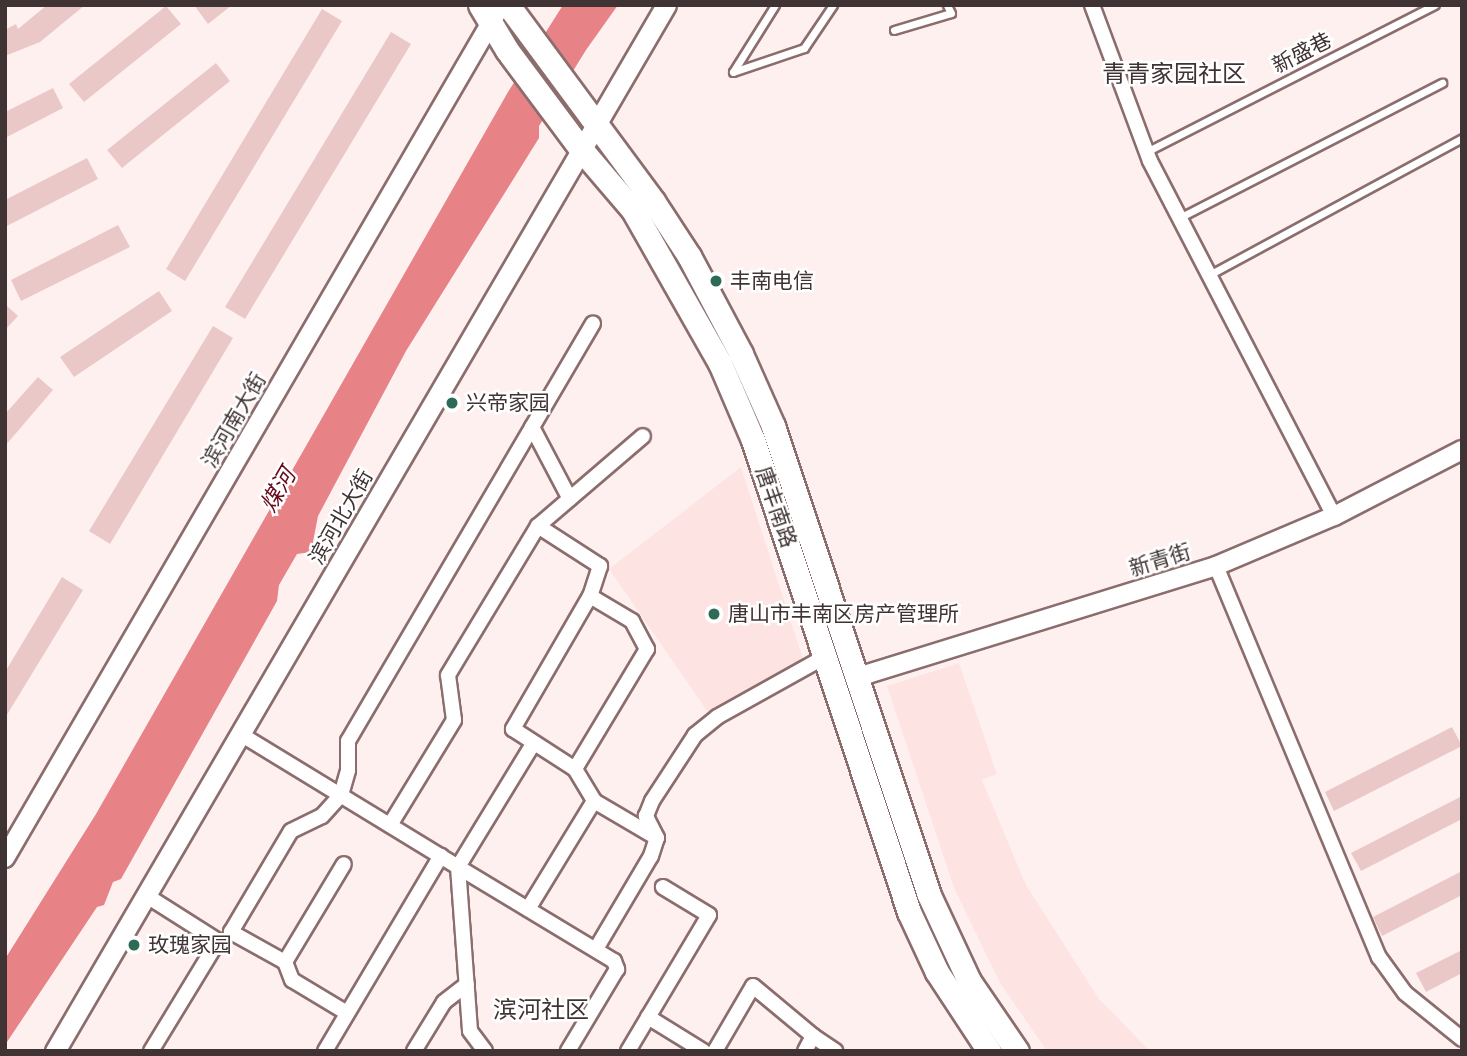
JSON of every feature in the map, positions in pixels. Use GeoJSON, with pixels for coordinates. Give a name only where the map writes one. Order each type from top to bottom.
{"type":"FeatureCollection","features":[{"type":"Feature","properties":{"kind":"main road","name":"滨河北大街"},"geometry":{"type":"LineString","coordinates":[[55,1051],[242,735],[594,123],[666,5]]}},
{"type":"Feature","properties":{"kind":"main road","name":"唐丰南路"},"geometry":{"type":"LineString","coordinates":[[491,11],[507,50],[564,122],[580,148],[633,210],[720,363],[753,440],[909,912],[937,972],[989,1051]]}},
{"type":"Feature","properties":{"kind":"main road","name":"唐丰南路"},"geometry":{"type":"LineString","coordinates":[[514,14],[579,99],[689,256],[741,354],[773,426],[928,893],[970,981],[1017,1051]]}},
{"type":"Feature","properties":{"kind":"street"},"geometry":{"type":"LineString","coordinates":[[1092,5],[1146,152],[1334,516]]}},
{"type":"Feature","properties":{"kind":"street","name":"滨河南大街"},"geometry":{"type":"LineString","coordinates":[[5,858],[491,11]]}},
{"type":"Feature","properties":{"kind":"street"},"geometry":{"type":"LineString","coordinates":[[347,1013],[292,980],[285,962],[231,932],[292,831],[322,816],[341,796],[348,770],[348,741],[593,324]]}},
{"type":"Feature","properties":{"kind":"street"},"geometry":{"type":"LineString","coordinates":[[532,427],[570,499]]}},
{"type":"Feature","properties":{"kind":"street"},"geometry":{"type":"LineString","coordinates":[[390,825],[454,720],[448,675],[538,526],[643,436]]}},
{"type":"Feature","properties":{"kind":"street","name":"新青街"},"geometry":{"type":"LineString","coordinates":[[858,677],[1216,566],[1334,516],[1462,450]]}},
{"type":"Feature","properties":{"kind":"street"},"geometry":{"type":"LineString","coordinates":[[538,526],[600,566],[590,596],[513,729],[575,769],[594,801],[657,838]]}},
{"type":"Feature","properties":{"kind":"street"},"geometry":{"type":"LineString","coordinates":[[1216,566],[1379,957],[1405,993],[1462,1039]]}},
{"type":"Feature","properties":{"kind":"street"},"geometry":{"type":"LineString","coordinates":[[575,769],[647,649],[632,621],[590,596]]}},
{"type":"Feature","properties":{"kind":"street"},"geometry":{"type":"LineString","coordinates":[[657,838],[646,816],[652,801],[695,735],[717,717],[825,656]]}},
{"type":"Feature","properties":{"kind":"street"},"geometry":{"type":"LineString","coordinates":[[242,735],[614,961],[617,969],[568,1051]]}},
{"type":"Feature","properties":{"kind":"street"},"geometry":{"type":"LineString","coordinates":[[485,1051],[470,1031],[458,867],[533,744]]}},
{"type":"Feature","properties":{"kind":"street"},"geometry":{"type":"LineString","coordinates":[[528,909],[594,801]]}},
{"type":"Feature","properties":{"kind":"street"},"geometry":{"type":"LineString","coordinates":[[596,949],[657,838]]}},
{"type":"Feature","properties":{"kind":"street"},"geometry":{"type":"LineString","coordinates":[[325,1051],[440,856]]}},
{"type":"Feature","properties":{"kind":"street"},"geometry":{"type":"LineString","coordinates":[[285,962],[344,864]]}},
{"type":"Feature","properties":{"kind":"street"},"geometry":{"type":"LineString","coordinates":[[628,1051],[709,915],[663,887]]}},
{"type":"Feature","properties":{"kind":"street"},"geometry":{"type":"LineString","coordinates":[[147,896],[218,941],[151,1051]]}},
{"type":"Feature","properties":{"kind":"street"},"geometry":{"type":"LineString","coordinates":[[414,1051],[444,1002],[467,984]]}},
{"type":"Feature","properties":{"kind":"street"},"geometry":{"type":"LineString","coordinates":[[715,1051],[753,986],[835,1051]]}},
{"type":"Feature","properties":{"kind":"street"},"geometry":{"type":"LineString","coordinates":[[648,1017],[703,1051]]}},
{"type":"Feature","properties":{"kind":"street"},"geometry":{"type":"LineString","coordinates":[[804,1051],[813,1036]]}},
{"type":"Feature","properties":{"kind":"lane"},"geometry":{"type":"LineString","coordinates":[[775,5],[733,72],[804,48],[833,5]]}},
{"type":"Feature","properties":{"kind":"lane"},"geometry":{"type":"LineString","coordinates":[[894,30],[951,13],[947,5]]}},
{"type":"Feature","properties":{"kind":"lane","name":"新盛巷"},"geometry":{"type":"LineString","coordinates":[[1146,152],[1436,5]]}},
{"type":"Feature","properties":{"kind":"lane"},"geometry":{"type":"LineString","coordinates":[[1179,218],[1442,83]]}},
{"type":"Feature","properties":{"kind":"lane"},"geometry":{"type":"LineString","coordinates":[[1209,275],[1462,138]]}},
{"type":"Feature","properties":{"kind":"shaded area"},"geometry":{"type":"Polygon","coordinates":[[[563,5],[618,5],[586,50],[539,126],[539,138],[406,351],[318,516],[311,552],[297,554],[279,585],[277,601],[121,879],[113,882],[104,905],[97,907],[5,1045],[5,959],[96,814],[508,92],[563,5]]]}},
{"type":"Feature","properties":{"kind":"shaded area","name":"唐山市丰南区房产管理所"},"geometry":{"type":"Polygon","coordinates":[[[741,467],[803,659],[712,718],[609,569],[741,467]]]}},
{"type":"Feature","properties":{"kind":"shaded area"},"geometry":{"type":"Polygon","coordinates":[[[959,663],[997,774],[982,780],[1026,885],[1099,999],[1150,1051],[1047,1051],[1000,983],[954,888],[887,686],[959,663]]]}},
{"type":"Feature","properties":{"kind":"building"},"geometry":{"type":"Polygon","coordinates":[[[47,5],[85,5],[40,42],[5,56],[5,30],[16,24],[18,29],[47,5]]]}},
{"type":"Feature","properties":{"kind":"building"},"geometry":{"type":"Polygon","coordinates":[[[194,5],[232,5],[208,24],[194,5]]]}},
{"type":"Feature","properties":{"kind":"building"},"geometry":{"type":"Polygon","coordinates":[[[166,6],[181,24],[84,102],[69,84],[166,6]]]}},
{"type":"Feature","properties":{"kind":"building"},"geometry":{"type":"Polygon","coordinates":[[[322,9],[342,21],[185,281],[166,269],[322,9]]]}},
{"type":"Feature","properties":{"kind":"building"},"geometry":{"type":"Polygon","coordinates":[[[391,32],[411,44],[245,319],[225,307],[391,32]]]}},
{"type":"Feature","properties":{"kind":"building"},"geometry":{"type":"Polygon","coordinates":[[[216,63],[230,81],[122,168],[107,150],[216,63]]]}},
{"type":"Feature","properties":{"kind":"building"},"geometry":{"type":"Polygon","coordinates":[[[53,88],[63,108],[5,138],[5,112],[53,88]]]}},
{"type":"Feature","properties":{"kind":"building"},"geometry":{"type":"Polygon","coordinates":[[[87,158],[98,179],[5,227],[5,200],[87,158]]]}},
{"type":"Feature","properties":{"kind":"building"},"geometry":{"type":"Polygon","coordinates":[[[118,225],[130,247],[21,301],[11,280],[118,225]]]}},
{"type":"Feature","properties":{"kind":"building"},"geometry":{"type":"Polygon","coordinates":[[[159,291],[172,311],[74,377],[60,357],[159,291]]]}},
{"type":"Feature","properties":{"kind":"building"},"geometry":{"type":"Polygon","coordinates":[[[5,304],[18,316],[5,330],[5,304]]]}},
{"type":"Feature","properties":{"kind":"building"},"geometry":{"type":"Polygon","coordinates":[[[213,326],[233,338],[110,544],[89,531],[213,326]]]}},
{"type":"Feature","properties":{"kind":"building"},"geometry":{"type":"Polygon","coordinates":[[[38,377],[53,390],[5,446],[5,414],[38,377]]]}},
{"type":"Feature","properties":{"kind":"building"},"geometry":{"type":"Polygon","coordinates":[[[62,577],[83,590],[5,718],[5,672],[62,577]]]}},
{"type":"Feature","properties":{"kind":"building"},"geometry":{"type":"Polygon","coordinates":[[[1452,727],[1462,746],[1334,811],[1325,792],[1452,727]]]}},
{"type":"Feature","properties":{"kind":"building"},"geometry":{"type":"Polygon","coordinates":[[[1462,796],[1462,819],[1361,871],[1351,853],[1462,796]]]}},
{"type":"Feature","properties":{"kind":"building"},"geometry":{"type":"Polygon","coordinates":[[[1462,871],[1462,895],[1382,936],[1373,917],[1462,871]]]}},
{"type":"Feature","properties":{"kind":"building"},"geometry":{"type":"Polygon","coordinates":[[[1462,950],[1462,973],[1426,992],[1416,973],[1462,950]]]}},
{"type":"Feature","properties":{"kind":"place","name":"丰南电信"},"geometry":{"type":"Point","coordinates":[716,281]}},
{"type":"Feature","properties":{"kind":"place","name":"兴帝家园"},"geometry":{"type":"Point","coordinates":[452,403]}},
{"type":"Feature","properties":{"kind":"place","name":"唐山市丰南区房产管理所"},"geometry":{"type":"Point","coordinates":[714,614]}},
{"type":"Feature","properties":{"kind":"place","name":"玫瑰家园"},"geometry":{"type":"Point","coordinates":[134,945]}},
{"type":"Feature","properties":{"kind":"district","name":"青青家园社区"},"geometry":{"type":"Point","coordinates":[1174,74]}},
{"type":"Feature","properties":{"kind":"district","name":"滨河社区"},"geometry":{"type":"Point","coordinates":[541,1010]}},
{"type":"Feature","properties":{"kind":"water label","name":"煤河"},"geometry":{"type":"Point","coordinates":[278,490]}}]}
